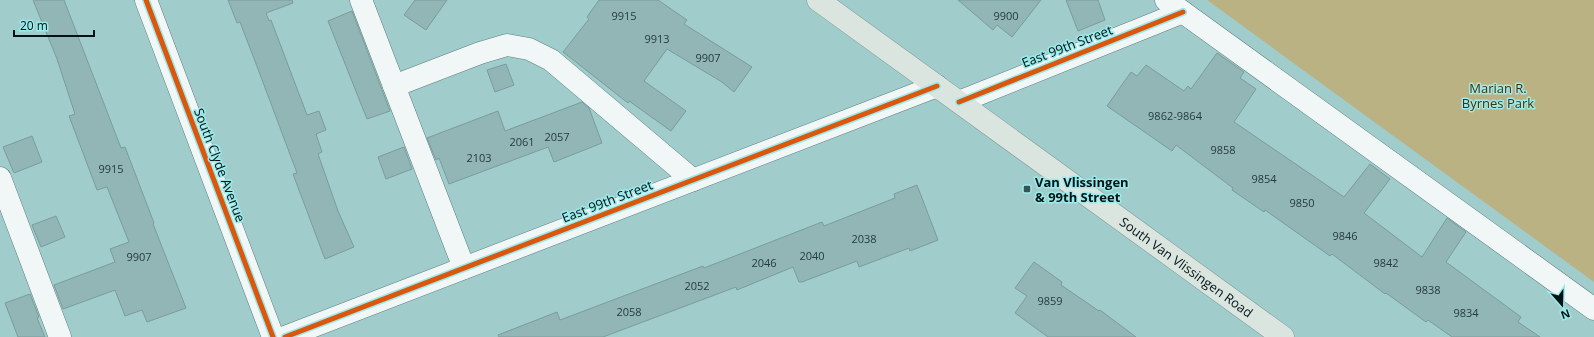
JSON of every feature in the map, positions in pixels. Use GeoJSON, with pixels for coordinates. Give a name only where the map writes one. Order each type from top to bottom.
{"type":"FeatureCollection","features":[{"type":"Feature","properties":{"kind":"main road","name":"South Van Vlissingen Road"},"geometry":{"type":"LineString","coordinates":[[818,0],[1283,337]]}},
{"type":"Feature","properties":{"kind":"street","name":"South Clyde Avenue"},"geometry":{"type":"LineString","coordinates":[[146,0],[273,337]]}},
{"type":"Feature","properties":{"kind":"street"},"geometry":{"type":"LineString","coordinates":[[361,0],[464,268]]}},
{"type":"Feature","properties":{"kind":"street"},"geometry":{"type":"LineString","coordinates":[[1166,0],[1594,309]]}},
{"type":"Feature","properties":{"kind":"street","name":"East 99th Street"},"geometry":{"type":"LineString","coordinates":[[959,102],[1184,12]]}},
{"type":"Feature","properties":{"kind":"street"},"geometry":{"type":"LineString","coordinates":[[394,86],[480,53],[507,46],[529,49],[551,60],[693,180]]}},
{"type":"Feature","properties":{"kind":"street","name":"East 99th Street"},"geometry":{"type":"LineString","coordinates":[[285,337],[937,86]]}},
{"type":"Feature","properties":{"kind":"street"},"geometry":{"type":"LineString","coordinates":[[0,178],[60,337]]}},
{"type":"Feature","properties":{"kind":"green space","name":"Marian R. Byrnes Park"},"geometry":{"type":"Polygon","coordinates":[[[1207,0],[1594,0],[1594,282],[1207,0]]]}},
{"type":"Feature","properties":{"kind":"building"},"geometry":{"type":"Polygon","coordinates":[[[33,0],[64,0],[121,148],[125,147],[186,308],[147,322],[142,310],[125,316],[115,290],[63,309],[54,285],[115,262],[110,249],[129,242],[107,187],[97,190],[69,116],[75,114],[57,59],[33,0]]]}},
{"type":"Feature","properties":{"kind":"building"},"geometry":{"type":"Polygon","coordinates":[[[228,0],[292,0],[293,3],[266,13],[269,21],[271,20],[307,115],[319,111],[326,130],[316,134],[322,152],[318,154],[338,211],[354,247],[325,259],[293,174],[297,173],[240,22],[237,23],[228,0]]]}},
{"type":"Feature","properties":{"kind":"building"},"geometry":{"type":"Polygon","coordinates":[[[415,0],[447,0],[426,30],[404,15],[415,0]]]}},
{"type":"Feature","properties":{"kind":"building"},"geometry":{"type":"Polygon","coordinates":[[[599,0],[658,0],[687,20],[684,24],[752,67],[734,92],[722,82],[667,49],[644,81],[686,111],[671,131],[629,101],[628,103],[563,52],[589,19],[587,17],[599,0]]]}},
{"type":"Feature","properties":{"kind":"building"},"geometry":{"type":"Polygon","coordinates":[[[958,0],[1041,0],[1012,37],[997,25],[993,30],[958,0]]]}},
{"type":"Feature","properties":{"kind":"building"},"geometry":{"type":"Polygon","coordinates":[[[1066,0],[1098,0],[1105,20],[1078,31],[1066,0]]]}},
{"type":"Feature","properties":{"kind":"building"},"geometry":{"type":"Polygon","coordinates":[[[352,11],[390,111],[367,119],[328,21],[352,11]]]}},
{"type":"Feature","properties":{"kind":"building"},"geometry":{"type":"Polygon","coordinates":[[[1217,53],[1244,72],[1240,78],[1256,89],[1234,122],[1344,197],[1370,164],[1390,179],[1364,213],[1422,257],[1447,218],[1466,232],[1446,262],[1521,317],[1518,322],[1540,337],[1452,337],[1428,320],[1426,322],[1386,293],[1385,294],[1332,254],[1330,256],[1265,210],[1264,212],[1232,190],[1233,188],[1176,145],[1172,151],[1107,106],[1131,72],[1137,76],[1146,65],[1184,91],[1188,86],[1191,89],[1217,53]]]}},
{"type":"Feature","properties":{"kind":"building"},"geometry":{"type":"Polygon","coordinates":[[[506,64],[514,85],[495,92],[487,70],[506,64]]]}},
{"type":"Feature","properties":{"kind":"building"},"geometry":{"type":"Polygon","coordinates":[[[582,102],[589,108],[602,143],[554,162],[548,147],[449,184],[439,158],[436,160],[427,138],[498,111],[505,131],[582,102]]]}},
{"type":"Feature","properties":{"kind":"building"},"geometry":{"type":"Polygon","coordinates":[[[32,136],[42,162],[14,173],[3,147],[32,136]]]}},
{"type":"Feature","properties":{"kind":"building"},"geometry":{"type":"Polygon","coordinates":[[[404,147],[412,169],[386,179],[378,157],[404,147]]]}},
{"type":"Feature","properties":{"kind":"building"},"geometry":{"type":"Polygon","coordinates":[[[917,185],[938,240],[910,251],[909,248],[859,267],[857,261],[802,282],[799,282],[793,267],[737,290],[736,287],[603,337],[499,337],[498,335],[557,312],[560,320],[703,266],[704,268],[822,222],[824,226],[895,198],[894,194],[917,185]]]}},
{"type":"Feature","properties":{"kind":"building"},"geometry":{"type":"Polygon","coordinates":[[[56,216],[65,237],[41,247],[32,225],[56,216]]]}},
{"type":"Feature","properties":{"kind":"building"},"geometry":{"type":"Polygon","coordinates":[[[1034,262],[1062,282],[1061,285],[1099,311],[1100,310],[1136,337],[1048,337],[1015,313],[1027,296],[1015,288],[1034,262]]]}},
{"type":"Feature","properties":{"kind":"building"},"geometry":{"type":"Polygon","coordinates":[[[30,294],[39,317],[37,318],[45,337],[18,337],[5,303],[30,294]]]}},
{"type":"Feature","properties":{"kind":"cycle path"},"geometry":{"type":"LineString","coordinates":[[146,0],[273,337]]}},
{"type":"Feature","properties":{"kind":"cycle path"},"geometry":{"type":"LineString","coordinates":[[959,102],[1183,12]]}},
{"type":"Feature","properties":{"kind":"cycle path"},"geometry":{"type":"LineString","coordinates":[[285,337],[937,86]]}},
{"type":"Feature","properties":{"kind":"place","name":"Van Vlissingen & 99th Street"},"geometry":{"type":"Point","coordinates":[1027,189]}}]}
